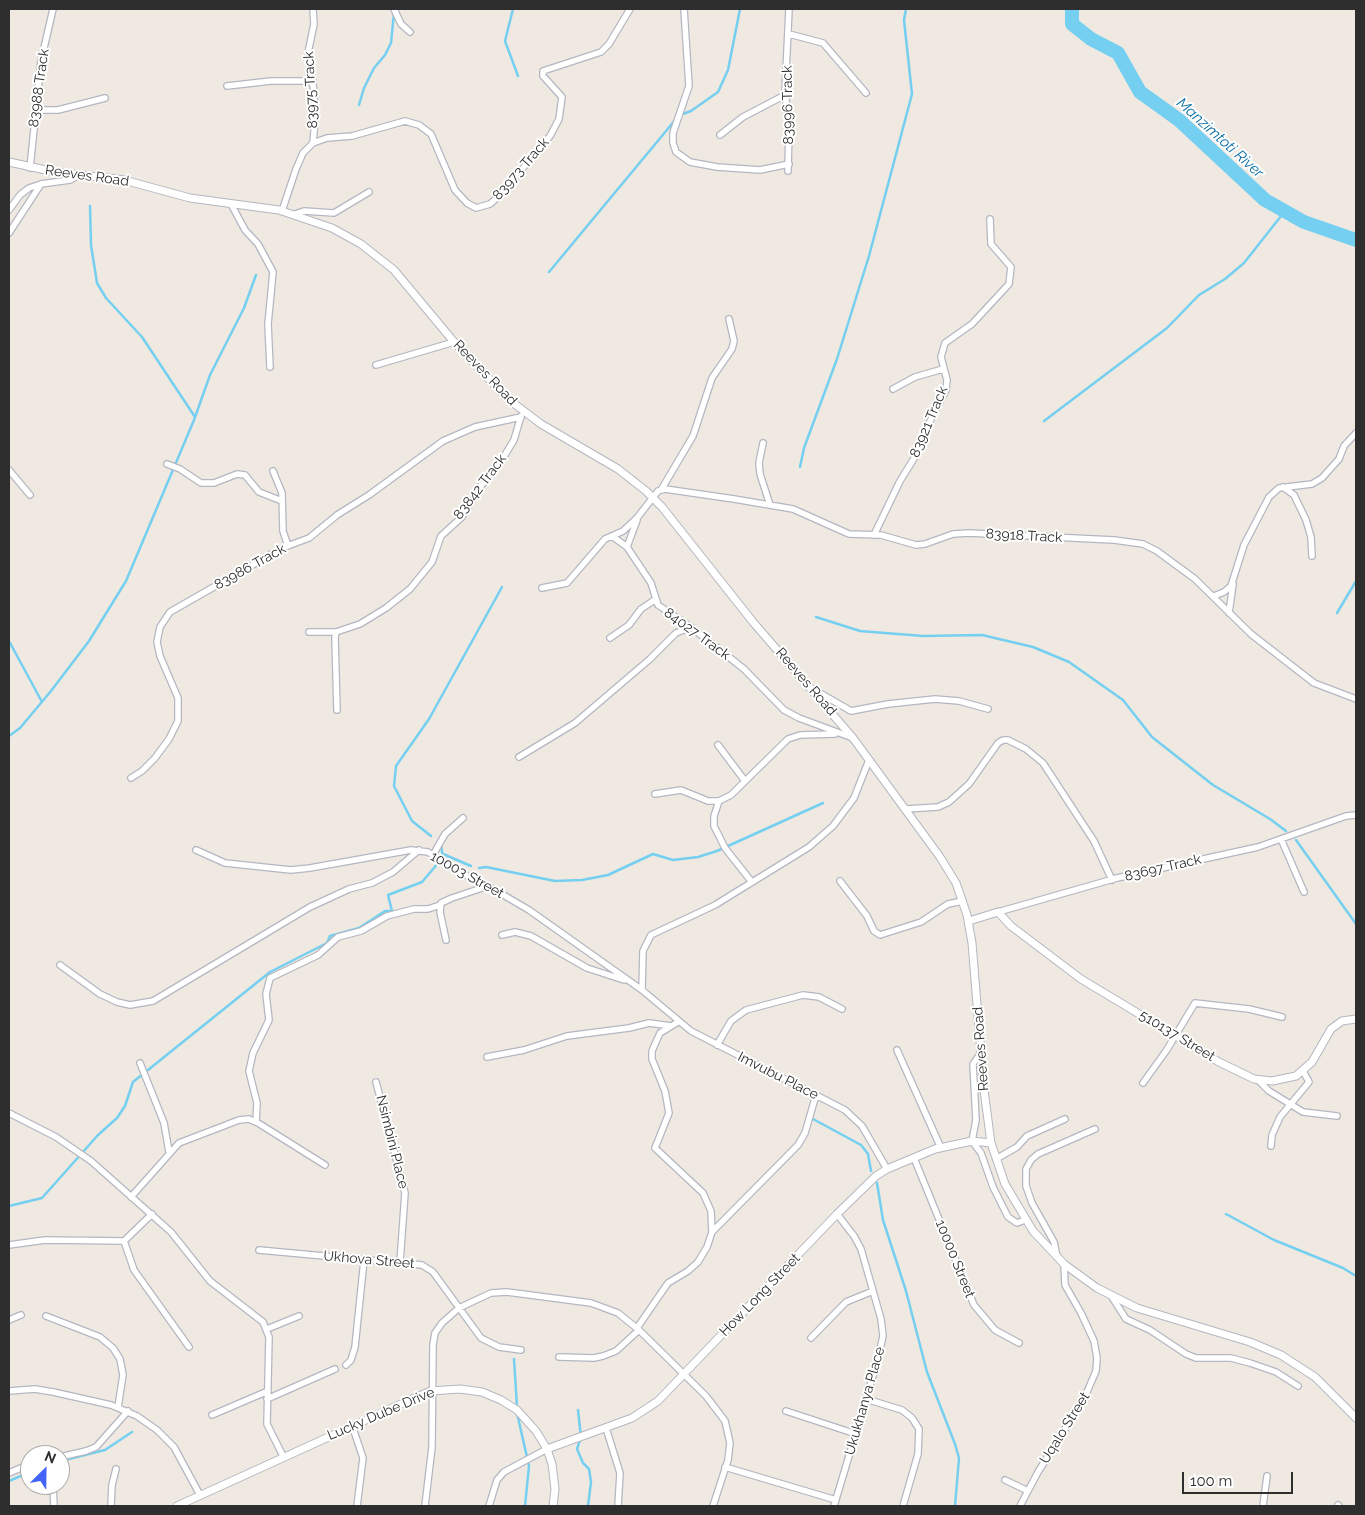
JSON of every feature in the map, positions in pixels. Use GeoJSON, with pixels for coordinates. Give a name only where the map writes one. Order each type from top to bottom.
{"type":"FeatureCollection","features":[{"type":"Feature","properties":{"kind":"street","name":"83988 Track"},"geometry":{"type":"LineString","coordinates":[[30,168],[43,50],[54,9]]}},
{"type":"Feature","properties":{"kind":"street","name":"83975 Track"},"geometry":{"type":"LineString","coordinates":[[313,9],[314,24],[308,53],[314,81],[315,120],[313,143]]}},
{"type":"Feature","properties":{"kind":"street"},"geometry":{"type":"LineString","coordinates":[[394,9],[401,24],[410,32]]}},
{"type":"Feature","properties":{"kind":"street","name":"83973 Track"},"geometry":{"type":"LineString","coordinates":[[313,143],[327,138],[352,136],[398,122],[412,122],[432,134],[445,170],[458,195],[473,207],[490,204],[500,195],[550,136],[559,119],[562,97],[544,78],[543,71],[601,52],[609,44],[630,9]]}},
{"type":"Feature","properties":{"kind":"street"},"geometry":{"type":"LineString","coordinates":[[684,9],[689,86],[673,133],[673,143],[676,152],[690,162],[717,167],[760,170],[789,164]]}},
{"type":"Feature","properties":{"kind":"street","name":"83996 Track"},"geometry":{"type":"LineString","coordinates":[[788,171],[785,95],[789,9]]}},
{"type":"Feature","properties":{"kind":"street"},"geometry":{"type":"LineString","coordinates":[[789,34],[823,43],[866,92]]}},
{"type":"Feature","properties":{"kind":"street"},"geometry":{"type":"LineString","coordinates":[[227,86],[271,81],[314,81]]}},
{"type":"Feature","properties":{"kind":"street"},"geometry":{"type":"LineString","coordinates":[[720,134],[743,117],[785,95]]}},
{"type":"Feature","properties":{"kind":"street"},"geometry":{"type":"LineString","coordinates":[[35,110],[58,110],[105,98]]}},
{"type":"Feature","properties":{"kind":"street"},"geometry":{"type":"LineString","coordinates":[[282,211],[300,160],[313,143]]}},
{"type":"Feature","properties":{"kind":"street","name":"Reeves Road"},"geometry":{"type":"LineString","coordinates":[[9,162],[30,168],[124,180],[178,196],[282,211],[332,228],[379,258],[403,280],[454,342],[522,414],[618,470],[652,496],[753,622],[853,738],[940,856],[956,883],[969,922],[991,1143],[1005,1184],[1025,1220],[1056,1257],[1112,1297],[1137,1308],[1250,1342],[1281,1355],[1315,1377],[1356,1418]]}},
{"type":"Feature","properties":{"kind":"street"},"geometry":{"type":"LineString","coordinates":[[9,210],[24,190],[41,184],[70,180],[79,175]]}},
{"type":"Feature","properties":{"kind":"street"},"geometry":{"type":"LineString","coordinates":[[9,233],[41,184]]}},
{"type":"Feature","properties":{"kind":"street"},"geometry":{"type":"LineString","coordinates":[[295,214],[304,211],[334,212],[370,192]]}},
{"type":"Feature","properties":{"kind":"street"},"geometry":{"type":"LineString","coordinates":[[231,204],[245,230],[258,244],[273,272],[268,324],[270,367]]}},
{"type":"Feature","properties":{"kind":"street","name":"83921 Track"},"geometry":{"type":"LineString","coordinates":[[874,535],[900,481],[918,452],[925,431],[946,390],[947,380],[941,357],[945,343],[972,324],[1010,283],[1010,267],[994,249],[990,241],[990,220]]}},
{"type":"Feature","properties":{"kind":"street"},"geometry":{"type":"LineString","coordinates":[[542,588],[567,583],[605,539],[623,531],[637,518],[652,496],[662,490],[693,436],[712,378],[732,349],[734,341],[729,319]]}},
{"type":"Feature","properties":{"kind":"street"},"geometry":{"type":"LineString","coordinates":[[376,365],[454,342]]}},
{"type":"Feature","properties":{"kind":"street"},"geometry":{"type":"LineString","coordinates":[[893,389],[914,377],[943,369]]}},
{"type":"Feature","properties":{"kind":"street","name":"83986 Track"},"geometry":{"type":"LineString","coordinates":[[131,778],[142,771],[155,758],[169,739],[178,721],[178,698],[156,642],[160,627],[166,617],[186,601],[288,546],[309,538],[337,515],[369,495],[443,441],[475,427],[522,414]]}},
{"type":"Feature","properties":{"kind":"street","name":"83842 Track"},"geometry":{"type":"LineString","coordinates":[[309,632],[336,632],[360,624],[386,608],[423,575],[432,562],[441,536],[462,517],[480,487],[508,450],[518,430],[522,414]]}},
{"type":"Feature","properties":{"kind":"street"},"geometry":{"type":"LineString","coordinates":[[1230,613],[1233,582],[1240,553],[1269,497],[1283,487],[1312,484],[1322,478],[1339,459],[1344,446],[1356,433]]}},
{"type":"Feature","properties":{"kind":"street"},"geometry":{"type":"LineString","coordinates":[[763,442],[759,463],[760,474],[770,505]]}},
{"type":"Feature","properties":{"kind":"street"},"geometry":{"type":"LineString","coordinates":[[168,464],[180,469],[201,483],[214,482],[238,474],[244,475],[259,492],[282,501]]}},
{"type":"Feature","properties":{"kind":"street"},"geometry":{"type":"LineString","coordinates":[[9,470],[30,495]]}},
{"type":"Feature","properties":{"kind":"street"},"geometry":{"type":"LineString","coordinates":[[273,471],[282,493],[284,531],[288,546]]}},
{"type":"Feature","properties":{"kind":"street"},"geometry":{"type":"LineString","coordinates":[[1283,487],[1294,495],[1306,520],[1311,537],[1312,556]]}},
{"type":"Feature","properties":{"kind":"street","name":"83918 Track"},"geometry":{"type":"LineString","coordinates":[[662,490],[770,505],[802,512],[849,534],[886,536],[916,545],[961,533],[1135,542],[1158,551],[1214,596],[1257,639],[1314,683],[1356,699]]}},
{"type":"Feature","properties":{"kind":"street"},"geometry":{"type":"LineString","coordinates":[[628,547],[637,518]]}},
{"type":"Feature","properties":{"kind":"street","name":"84027 Track"},"geometry":{"type":"LineString","coordinates":[[612,536],[628,547],[664,610],[691,627],[744,669],[784,710],[839,734],[853,738]]}},
{"type":"Feature","properties":{"kind":"street"},"geometry":{"type":"LineString","coordinates":[[1214,596],[1227,591],[1233,582]]}},
{"type":"Feature","properties":{"kind":"street"},"geometry":{"type":"LineString","coordinates":[[610,638],[629,626],[641,609],[656,599]]}},
{"type":"Feature","properties":{"kind":"street"},"geometry":{"type":"LineString","coordinates":[[518,757],[574,723],[650,659],[676,633],[691,627]]}},
{"type":"Feature","properties":{"kind":"street"},"geometry":{"type":"LineString","coordinates":[[336,632],[337,710]]}},
{"type":"Feature","properties":{"kind":"street"},"geometry":{"type":"LineString","coordinates":[[811,688],[851,711],[888,704],[935,699],[959,701],[988,709]]}},
{"type":"Feature","properties":{"kind":"street"},"geometry":{"type":"LineString","coordinates":[[655,794],[681,790],[708,800],[719,801],[731,795],[779,746],[794,736],[839,734]]}},
{"type":"Feature","properties":{"kind":"street"},"geometry":{"type":"LineString","coordinates":[[906,810],[938,807],[949,802],[969,784],[998,743],[1008,740],[1026,749],[1043,763],[1094,841],[1112,880]]}},
{"type":"Feature","properties":{"kind":"street"},"geometry":{"type":"LineString","coordinates":[[718,745],[745,781]]}},
{"type":"Feature","properties":{"kind":"street"},"geometry":{"type":"LineString","coordinates":[[642,990],[643,951],[650,935],[700,913],[809,847],[833,826],[854,798],[869,760]]}},
{"type":"Feature","properties":{"kind":"street"},"geometry":{"type":"LineString","coordinates":[[719,801],[714,816],[714,826],[725,848],[751,882]]}},
{"type":"Feature","properties":{"kind":"street","name":"83697 Track"},"geometry":{"type":"LineString","coordinates":[[969,922],[1112,880],[1258,847],[1346,816],[1356,815]]}},
{"type":"Feature","properties":{"kind":"street"},"geometry":{"type":"LineString","coordinates":[[433,855],[445,834],[463,818]]}},
{"type":"Feature","properties":{"kind":"street"},"geometry":{"type":"LineString","coordinates":[[1281,840],[1304,892]]}},
{"type":"Feature","properties":{"kind":"street","name":"10003 Street"},"geometry":{"type":"LineString","coordinates":[[196,850],[225,863],[291,870],[419,850],[433,855],[459,872],[488,886],[529,910],[652,999]]}},
{"type":"Feature","properties":{"kind":"street"},"geometry":{"type":"LineString","coordinates":[[60,965],[100,994],[117,1002],[130,1005],[147,1002],[203,972],[310,907],[349,889],[372,883],[393,872],[419,850]]}},
{"type":"Feature","properties":{"kind":"street"},"geometry":{"type":"LineString","coordinates":[[840,882],[868,916],[874,931],[878,935],[884,935],[921,922],[948,904],[963,901]]}},
{"type":"Feature","properties":{"kind":"street"},"geometry":{"type":"LineString","coordinates":[[256,1122],[257,1103],[249,1071],[253,1052],[269,1020],[266,994],[270,978],[318,955],[338,938],[361,931],[387,916],[414,908],[428,909],[452,898],[488,886]]}},
{"type":"Feature","properties":{"kind":"street"},"geometry":{"type":"LineString","coordinates":[[440,905],[446,940]]}},
{"type":"Feature","properties":{"kind":"street","name":"510137 Street"},"geometry":{"type":"LineString","coordinates":[[998,912],[1011,926],[1071,972],[1237,1072],[1258,1080],[1287,1079],[1303,1071]]}},
{"type":"Feature","properties":{"kind":"street"},"geometry":{"type":"LineString","coordinates":[[502,935],[515,932],[531,936],[587,968],[627,980]]}},
{"type":"Feature","properties":{"kind":"street"},"geometry":{"type":"LineString","coordinates":[[717,1045],[731,1022],[746,1010],[803,995],[819,997],[842,1009]]}},
{"type":"Feature","properties":{"kind":"street","name":"Imvubu Place"},"geometry":{"type":"LineString","coordinates":[[652,999],[678,1022],[717,1045],[853,1116],[862,1126],[887,1169]]}},
{"type":"Feature","properties":{"kind":"street"},"geometry":{"type":"LineString","coordinates":[[1143,1082],[1192,1008],[1198,1002],[1282,1017]]}},
{"type":"Feature","properties":{"kind":"street"},"geometry":{"type":"LineString","coordinates":[[1271,1146],[1275,1126],[1289,1103],[1309,1082],[1303,1071],[1317,1055],[1331,1029],[1342,1021],[1356,1019]]}},
{"type":"Feature","properties":{"kind":"street"},"geometry":{"type":"LineString","coordinates":[[559,1356],[594,1358],[616,1351],[638,1329],[668,1283],[688,1271],[698,1262],[707,1248],[712,1232],[710,1211],[703,1193],[655,1148],[669,1113],[665,1091],[652,1059],[652,1051],[660,1033],[678,1022]]}},
{"type":"Feature","properties":{"kind":"street"},"geometry":{"type":"LineString","coordinates":[[487,1057],[524,1050],[567,1036],[610,1031],[649,1023],[671,1026]]}},
{"type":"Feature","properties":{"kind":"street"},"geometry":{"type":"LineString","coordinates":[[897,1050],[941,1148]]}},
{"type":"Feature","properties":{"kind":"street"},"geometry":{"type":"LineString","coordinates":[[981,1052],[972,1064],[976,1120],[972,1141],[981,1153],[992,1187],[1008,1217],[1017,1223],[1025,1220]]}},
{"type":"Feature","properties":{"kind":"street"},"geometry":{"type":"LineString","coordinates":[[140,1063],[164,1123],[170,1152]]}},
{"type":"Feature","properties":{"kind":"street"},"geometry":{"type":"LineString","coordinates":[[1258,1080],[1269,1090],[1303,1112],[1337,1116]]}},
{"type":"Feature","properties":{"kind":"street","name":"Nsimbini Place"},"geometry":{"type":"LineString","coordinates":[[376,1082],[405,1193],[400,1262]]}},
{"type":"Feature","properties":{"kind":"street"},"geometry":{"type":"LineString","coordinates":[[712,1232],[798,1145],[805,1133],[816,1095]]}},
{"type":"Feature","properties":{"kind":"street"},"geometry":{"type":"LineString","coordinates":[[9,1113],[78,1151],[152,1214],[180,1242],[210,1281],[260,1319],[267,1329],[267,1424],[283,1456]]}},
{"type":"Feature","properties":{"kind":"street"},"geometry":{"type":"LineString","coordinates":[[996,1159],[1017,1147],[1027,1136],[1065,1119]]}},
{"type":"Feature","properties":{"kind":"street"},"geometry":{"type":"LineString","coordinates":[[131,1197],[170,1152],[184,1140],[239,1120],[256,1122],[325,1165]]}},
{"type":"Feature","properties":{"kind":"street"},"geometry":{"type":"LineString","coordinates":[[1056,1257],[1054,1242],[1032,1202],[1026,1186],[1026,1169],[1031,1160],[1038,1154],[1095,1129]]}},
{"type":"Feature","properties":{"kind":"street","name":"How Long Street"},"geometry":{"type":"LineString","coordinates":[[547,1449],[632,1418],[651,1407],[685,1374],[837,1214],[872,1180],[887,1169],[941,1148],[972,1141],[991,1143]]}},
{"type":"Feature","properties":{"kind":"street","name":"10000 Street"},"geometry":{"type":"LineString","coordinates":[[914,1158],[974,1305],[995,1330],[1018,1343]]}},
{"type":"Feature","properties":{"kind":"street"},"geometry":{"type":"LineString","coordinates":[[9,1245],[45,1240],[124,1241],[152,1214]]}},
{"type":"Feature","properties":{"kind":"street","name":"Ukukhanya Place"},"geometry":{"type":"LineString","coordinates":[[835,1503],[883,1336],[873,1291],[858,1243],[837,1214]]}},
{"type":"Feature","properties":{"kind":"street"},"geometry":{"type":"LineString","coordinates":[[124,1241],[134,1270],[189,1347]]}},
{"type":"Feature","properties":{"kind":"street","name":"Ukhova Street"},"geometry":{"type":"LineString","coordinates":[[259,1250],[417,1264],[430,1270],[481,1338],[499,1347],[522,1350]]}},
{"type":"Feature","properties":{"kind":"street"},"geometry":{"type":"LineString","coordinates":[[346,1365],[351,1361],[355,1347],[364,1260]]}},
{"type":"Feature","properties":{"kind":"street","name":"Uqalo Street"},"geometry":{"type":"LineString","coordinates":[[1020,1506],[1095,1379],[1097,1365],[1096,1350],[1090,1330],[1064,1285],[1064,1264]]}},
{"type":"Feature","properties":{"kind":"street"},"geometry":{"type":"LineString","coordinates":[[810,1338],[846,1302],[873,1291]]}},
{"type":"Feature","properties":{"kind":"street"},"geometry":{"type":"LineString","coordinates":[[425,1506],[432,1447],[432,1345],[435,1333],[442,1323],[459,1308],[490,1294],[507,1292],[598,1305],[618,1313],[638,1329],[685,1374],[717,1408],[725,1421],[730,1451],[713,1506]]}},
{"type":"Feature","properties":{"kind":"street"},"geometry":{"type":"LineString","coordinates":[[1112,1297],[1126,1319],[1150,1330],[1186,1354],[1196,1358],[1231,1358],[1250,1363],[1276,1372],[1298,1386]]}},
{"type":"Feature","properties":{"kind":"street"},"geometry":{"type":"LineString","coordinates":[[9,1320],[22,1316]]}},
{"type":"Feature","properties":{"kind":"street"},"geometry":{"type":"LineString","coordinates":[[46,1316],[100,1337],[113,1348],[120,1359],[123,1376],[118,1407]]}},
{"type":"Feature","properties":{"kind":"street"},"geometry":{"type":"LineString","coordinates":[[267,1329],[299,1316]]}},
{"type":"Feature","properties":{"kind":"street"},"geometry":{"type":"LineString","coordinates":[[267,1399],[335,1369]]}},
{"type":"Feature","properties":{"kind":"street"},"geometry":{"type":"LineString","coordinates":[[9,1391],[35,1389],[118,1407],[128,1411],[151,1426],[174,1448],[200,1495]]}},
{"type":"Feature","properties":{"kind":"street","name":"Lucky Dube Drive"},"geometry":{"type":"LineString","coordinates":[[177,1506],[283,1456],[431,1391],[468,1390],[501,1400],[529,1422],[547,1449],[554,1482],[552,1506]]}},
{"type":"Feature","properties":{"kind":"street"},"geometry":{"type":"LineString","coordinates":[[212,1415],[268,1391]]}},
{"type":"Feature","properties":{"kind":"street"},"geometry":{"type":"LineString","coordinates":[[866,1399],[902,1410],[912,1418],[919,1428],[918,1454],[903,1506]]}},
{"type":"Feature","properties":{"kind":"street"},"geometry":{"type":"LineString","coordinates":[[70,1455],[96,1447],[128,1411]]}},
{"type":"Feature","properties":{"kind":"street"},"geometry":{"type":"LineString","coordinates":[[786,1411],[856,1434]]}},
{"type":"Feature","properties":{"kind":"street"},"geometry":{"type":"LineString","coordinates":[[352,1425],[363,1458],[357,1506]]}},
{"type":"Feature","properties":{"kind":"street"},"geometry":{"type":"LineString","coordinates":[[606,1428],[620,1473],[618,1506]]}},
{"type":"Feature","properties":{"kind":"street"},"geometry":{"type":"LineString","coordinates":[[489,1506],[494,1486],[504,1472],[547,1449]]}},
{"type":"Feature","properties":{"kind":"street"},"geometry":{"type":"LineString","coordinates":[[725,1467],[835,1503]]}},
{"type":"Feature","properties":{"kind":"street"},"geometry":{"type":"LineString","coordinates":[[111,1506],[116,1469]]}},
{"type":"Feature","properties":{"kind":"street"},"geometry":{"type":"LineString","coordinates":[[1263,1506],[1267,1476]]}},
{"type":"Feature","properties":{"kind":"street"},"geometry":{"type":"LineString","coordinates":[[1004,1480],[1028,1491]]}},
{"type":"Feature","properties":{"kind":"waterway"},"geometry":{"type":"LineString","coordinates":[[513,9],[505,41],[518,76]]}},
{"type":"Feature","properties":{"kind":"waterway"},"geometry":{"type":"LineString","coordinates":[[680,115],[691,111],[718,92],[728,70],[740,9]]}},
{"type":"Feature","properties":{"kind":"waterway"},"geometry":{"type":"LineString","coordinates":[[800,467],[804,448],[837,359],[869,256],[912,94],[904,20],[906,9]]}},
{"type":"Feature","properties":{"kind":"waterway","name":"Manzimtoti River"},"geometry":{"type":"LineString","coordinates":[[1072,9],[1072,24],[1091,39],[1118,53],[1140,92],[1179,120],[1265,200],[1304,222],[1356,240]]}},
{"type":"Feature","properties":{"kind":"waterway"},"geometry":{"type":"LineString","coordinates":[[359,105],[364,88],[374,68],[385,55],[391,43],[394,13]]}},
{"type":"Feature","properties":{"kind":"waterway"},"geometry":{"type":"LineString","coordinates":[[549,272],[676,119]]}},
{"type":"Feature","properties":{"kind":"waterway"},"geometry":{"type":"LineString","coordinates":[[90,206],[91,245],[97,283],[106,298],[142,337],[195,417]]}},
{"type":"Feature","properties":{"kind":"waterway"},"geometry":{"type":"LineString","coordinates":[[1044,421],[1167,328],[1199,295],[1225,279],[1244,263],[1285,211]]}},
{"type":"Feature","properties":{"kind":"waterway"},"geometry":{"type":"LineString","coordinates":[[9,736],[20,728],[89,641],[126,581],[194,420],[210,375],[244,308],[256,275]]}},
{"type":"Feature","properties":{"kind":"waterway"},"geometry":{"type":"LineString","coordinates":[[1337,613],[1356,581]]}},
{"type":"Feature","properties":{"kind":"waterway"},"geometry":{"type":"LineString","coordinates":[[431,836],[412,821],[394,786],[396,766],[429,719],[502,587]]}},
{"type":"Feature","properties":{"kind":"waterway"},"geometry":{"type":"LineString","coordinates":[[816,617],[860,631],[923,636],[982,635],[1033,647],[1069,662],[1123,700],[1152,737],[1213,785],[1270,819],[1286,831]]}},
{"type":"Feature","properties":{"kind":"waterway"},"geometry":{"type":"LineString","coordinates":[[9,641],[42,702]]}},
{"type":"Feature","properties":{"kind":"waterway"},"geometry":{"type":"LineString","coordinates":[[479,868],[486,867],[555,881],[582,880],[608,875],[653,854],[673,860],[698,857],[717,851],[823,803]]}},
{"type":"Feature","properties":{"kind":"waterway"},"geometry":{"type":"LineString","coordinates":[[1296,840],[1356,924]]}},
{"type":"Feature","properties":{"kind":"waterway"},"geometry":{"type":"LineString","coordinates":[[441,845],[443,858]]}},
{"type":"Feature","properties":{"kind":"waterway"},"geometry":{"type":"LineString","coordinates":[[443,854],[471,866]]}},
{"type":"Feature","properties":{"kind":"waterway"},"geometry":{"type":"LineString","coordinates":[[9,1206],[42,1198],[98,1135],[117,1118],[125,1106],[133,1082],[270,972],[327,943],[330,936],[359,928],[385,911],[392,911],[388,895],[422,882],[439,862]]}},
{"type":"Feature","properties":{"kind":"waterway"},"geometry":{"type":"LineString","coordinates":[[813,1119],[861,1145],[868,1154],[871,1171]]}},
{"type":"Feature","properties":{"kind":"waterway"},"geometry":{"type":"LineString","coordinates":[[877,1183],[883,1220],[906,1291],[927,1372],[959,1458],[955,1506]]}},
{"type":"Feature","properties":{"kind":"waterway"},"geometry":{"type":"LineString","coordinates":[[1226,1214],[1274,1240],[1343,1268],[1356,1276]]}},
{"type":"Feature","properties":{"kind":"waterway"},"geometry":{"type":"LineString","coordinates":[[514,1359],[517,1407]]}},
{"type":"Feature","properties":{"kind":"waterway"},"geometry":{"type":"LineString","coordinates":[[578,1410],[581,1437],[577,1449],[583,1463],[589,1469],[591,1482],[588,1506]]}},
{"type":"Feature","properties":{"kind":"waterway"},"geometry":{"type":"LineString","coordinates":[[517,1413],[529,1466],[525,1506]]}},
{"type":"Feature","properties":{"kind":"waterway"},"geometry":{"type":"LineString","coordinates":[[70,1459],[105,1450],[132,1432]]}},
{"type":"Feature","properties":{"kind":"waterway"},"geometry":{"type":"LineString","coordinates":[[9,1481],[20,1476]]}}]}
